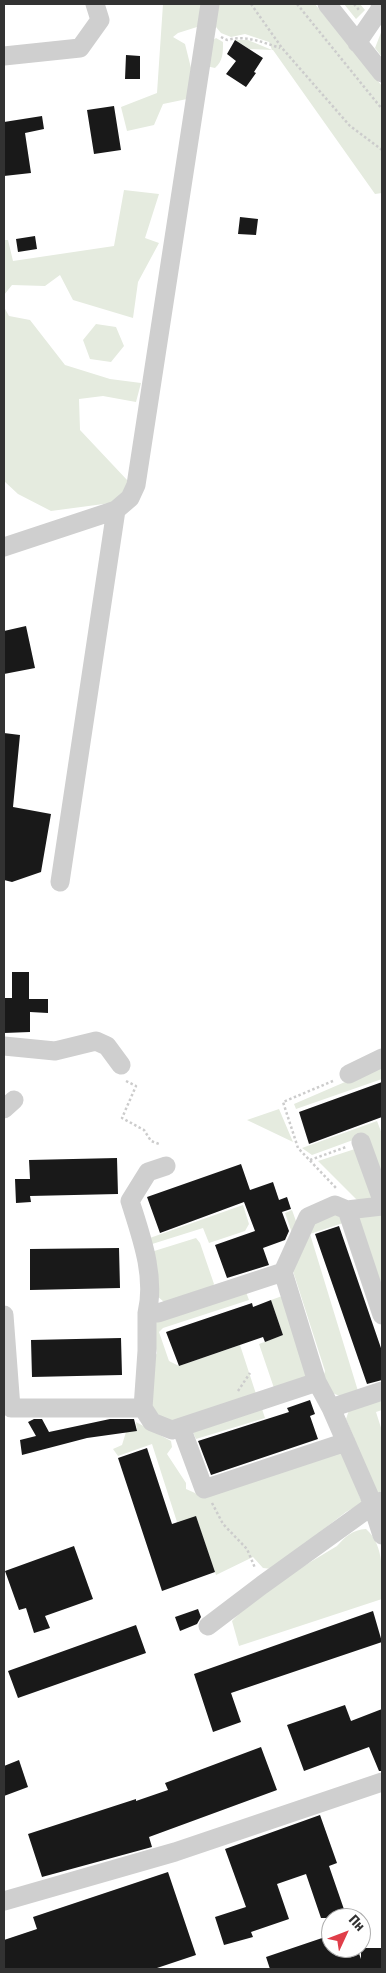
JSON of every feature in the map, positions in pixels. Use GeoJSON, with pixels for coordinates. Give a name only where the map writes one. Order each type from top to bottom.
{"type":"FeatureCollection","features":[{"type":"Feature","properties":{"kind":"street"},"geometry":{"type":"LineString","coordinates":[[4,56],[80,48],[100,20],[95,4]]}},
{"type":"Feature","properties":{"kind":"street"},"geometry":{"type":"LineString","coordinates":[[4,548],[116,510],[130,498],[136,485],[210,4]]}},
{"type":"Feature","properties":{"kind":"street"},"geometry":{"type":"LineString","coordinates":[[327,4],[382,73]]}},
{"type":"Feature","properties":{"kind":"street"},"geometry":{"type":"LineString","coordinates":[[357,43],[379,11],[381,4]]}},
{"type":"Feature","properties":{"kind":"street"},"geometry":{"type":"LineString","coordinates":[[60,882],[116,510]]}},
{"type":"Feature","properties":{"kind":"street"},"geometry":{"type":"LineString","coordinates":[[4,1046],[55,1051],[96,1041],[107,1046],[121,1066]]}},
{"type":"Feature","properties":{"kind":"street"},"geometry":{"type":"LineString","coordinates":[[349,1074],[382,1058]]}},
{"type":"Feature","properties":{"kind":"street"},"geometry":{"type":"LineString","coordinates":[[361,1142],[382,1200]]}},
{"type":"Feature","properties":{"kind":"street"},"geometry":{"type":"LineString","coordinates":[[166,1166],[148,1172],[130,1201],[145,1249],[151,1297],[147,1312],[147,1351],[143,1408],[152,1422],[176,1428],[317,1382]]}},
{"type":"Feature","properties":{"kind":"street"},"geometry":{"type":"LineString","coordinates":[[382,1206],[347,1210],[335,1205],[308,1216],[283,1272],[317,1382],[378,1503],[382,1535]]}},
{"type":"Feature","properties":{"kind":"street"},"geometry":{"type":"LineString","coordinates":[[347,1210],[382,1316]]}},
{"type":"Feature","properties":{"kind":"street"},"geometry":{"type":"LineString","coordinates":[[147,1312],[158,1313],[283,1272]]}},
{"type":"Feature","properties":{"kind":"street"},"geometry":{"type":"LineString","coordinates":[[4,1315],[11,1408],[143,1408]]}},
{"type":"Feature","properties":{"kind":"street"},"geometry":{"type":"LineString","coordinates":[[331,1408],[382,1391]]}},
{"type":"Feature","properties":{"kind":"street"},"geometry":{"type":"LineString","coordinates":[[176,1428],[204,1489],[346,1442]]}},
{"type":"Feature","properties":{"kind":"street"},"geometry":{"type":"LineString","coordinates":[[208,1626],[262,1584],[378,1503]]}},
{"type":"Feature","properties":{"kind":"street"},"geometry":{"type":"LineString","coordinates":[[9,1896],[175,1852],[382,1782]]}},
{"type":"Feature","properties":{"kind":"path"},"geometry":{"type":"LineString","coordinates":[[251,4],[282,48],[350,126],[382,150]]}},
{"type":"Feature","properties":{"kind":"path"},"geometry":{"type":"LineString","coordinates":[[297,4],[382,109]]}},
{"type":"Feature","properties":{"kind":"path"},"geometry":{"type":"LineString","coordinates":[[205,30],[227,40],[248,38],[282,48]]}},
{"type":"Feature","properties":{"kind":"path"},"geometry":{"type":"LineString","coordinates":[[121,1066],[126,1081],[136,1086],[122,1118],[144,1130],[151,1141],[159,1144]]}},
{"type":"Feature","properties":{"kind":"path"},"geometry":{"type":"LineString","coordinates":[[347,1210],[342,1194],[298,1148],[283,1102],[349,1074]]}},
{"type":"Feature","properties":{"kind":"path"},"geometry":{"type":"LineString","coordinates":[[310,1160],[361,1142]]}},
{"type":"Feature","properties":{"kind":"path"},"geometry":{"type":"LineString","coordinates":[[204,1489],[223,1524],[247,1549],[262,1584]]}},
{"type":"Feature","properties":{"kind":"shaded area"},"geometry":{"type":"Polygon","coordinates":[[[163,4],[203,4],[197,27],[178,33],[173,37],[185,44],[191,68],[187,99],[163,104],[154,125],[127,131],[121,107],[157,93],[163,4]]]}},
{"type":"Feature","properties":{"kind":"shaded area"},"geometry":{"type":"Polygon","coordinates":[[[215,4],[315,4],[382,86],[382,193],[375,194],[272,50],[269,42],[245,34],[231,37],[221,33],[211,21],[215,4]]]}},
{"type":"Feature","properties":{"kind":"shaded area"},"geometry":{"type":"Polygon","coordinates":[[[344,4],[360,4],[365,10],[356,19],[344,4]]]}},
{"type":"Feature","properties":{"kind":"shaded area"},"geometry":{"type":"Polygon","coordinates":[[[382,30],[382,57],[375,48],[382,30]]]}},
{"type":"Feature","properties":{"kind":"shaded area"},"geometry":{"type":"Polygon","coordinates":[[[216,38],[223,42],[223,50],[221,60],[215,68],[206,66],[207,45],[216,38]]]}},
{"type":"Feature","properties":{"kind":"shaded area"},"geometry":{"type":"Polygon","coordinates":[[[235,40],[248,40],[272,50],[249,49],[235,40]]]}},
{"type":"Feature","properties":{"kind":"shaded area"},"geometry":{"type":"Polygon","coordinates":[[[124,190],[159,194],[145,238],[159,243],[138,282],[133,318],[73,300],[60,275],[45,286],[12,285],[4,295],[4,240],[8,240],[13,261],[114,246],[124,190]]]}},
{"type":"Feature","properties":{"kind":"shaded area"},"geometry":{"type":"Polygon","coordinates":[[[4,307],[9,316],[30,320],[65,365],[110,379],[141,383],[136,402],[103,396],[79,399],[80,430],[128,481],[126,501],[51,511],[18,494],[4,481],[4,307]]]}},
{"type":"Feature","properties":{"kind":"shaded area"},"geometry":{"type":"Polygon","coordinates":[[[96,324],[116,327],[124,346],[111,362],[90,359],[83,340],[96,324]]]}},
{"type":"Feature","properties":{"kind":"shaded area"},"geometry":{"type":"Polygon","coordinates":[[[382,1066],[382,1079],[296,1109],[294,1104],[382,1066]]]}},
{"type":"Feature","properties":{"kind":"shaded area"},"geometry":{"type":"Polygon","coordinates":[[[279,1109],[293,1142],[247,1120],[279,1109]]]}},
{"type":"Feature","properties":{"kind":"shaded area"},"geometry":{"type":"Polygon","coordinates":[[[377,1121],[382,1134],[382,1185],[364,1136],[312,1155],[302,1148],[377,1121]]]}},
{"type":"Feature","properties":{"kind":"shaded area"},"geometry":{"type":"Polygon","coordinates":[[[358,1148],[372,1198],[359,1202],[318,1161],[358,1148]]]}},
{"type":"Feature","properties":{"kind":"shaded area"},"geometry":{"type":"Polygon","coordinates":[[[243,1205],[249,1224],[245,1231],[209,1243],[203,1228],[149,1245],[147,1239],[243,1205]]]}},
{"type":"Feature","properties":{"kind":"shaded area"},"geometry":{"type":"Polygon","coordinates":[[[292,1210],[297,1224],[293,1236],[285,1213],[292,1210]]]}},
{"type":"Feature","properties":{"kind":"shaded area"},"geometry":{"type":"Polygon","coordinates":[[[335,1212],[346,1222],[310,1234],[358,1391],[342,1397],[330,1392],[322,1381],[325,1371],[292,1268],[313,1220],[335,1212]]]}},
{"type":"Feature","properties":{"kind":"shaded area"},"geometry":{"type":"Polygon","coordinates":[[[374,1212],[382,1215],[382,1303],[355,1223],[361,1214],[374,1212]]]}},
{"type":"Feature","properties":{"kind":"shaded area"},"geometry":{"type":"Polygon","coordinates":[[[196,1238],[200,1243],[214,1284],[209,1291],[164,1302],[156,1295],[151,1252],[196,1238]]]}},
{"type":"Feature","properties":{"kind":"shaded area"},"geometry":{"type":"Polygon","coordinates":[[[246,1292],[249,1300],[163,1328],[159,1332],[169,1361],[179,1366],[240,1345],[257,1397],[175,1424],[156,1416],[147,1398],[149,1366],[157,1353],[151,1327],[157,1320],[246,1292]]]}},
{"type":"Feature","properties":{"kind":"shaded area"},"geometry":{"type":"Polygon","coordinates":[[[285,1295],[313,1378],[275,1391],[259,1344],[283,1335],[271,1300],[285,1295]]]}},
{"type":"Feature","properties":{"kind":"shaded area"},"geometry":{"type":"Polygon","coordinates":[[[382,1400],[382,1410],[376,1412],[382,1431],[382,1491],[377,1493],[346,1419],[349,1410],[382,1400]]]}},
{"type":"Feature","properties":{"kind":"shaded area"},"geometry":{"type":"Polygon","coordinates":[[[261,1406],[265,1418],[196,1439],[192,1430],[261,1406]]]}},
{"type":"Feature","properties":{"kind":"shaded area"},"geometry":{"type":"Polygon","coordinates":[[[136,1422],[171,1441],[172,1447],[167,1454],[186,1483],[186,1489],[204,1497],[342,1449],[362,1503],[346,1512],[272,1569],[263,1568],[253,1557],[216,1575],[196,1517],[177,1522],[152,1444],[118,1456],[113,1449],[122,1445],[126,1432],[137,1430],[136,1422]]]}},
{"type":"Feature","properties":{"kind":"shaded area"},"geometry":{"type":"Polygon","coordinates":[[[366,1529],[377,1543],[382,1571],[382,1599],[239,1646],[232,1621],[253,1599],[264,1590],[337,1546],[350,1534],[366,1529]]]}},
{"type":"Feature","properties":{"kind":"building"},"geometry":{"type":"Polygon","coordinates":[[[235,40],[263,58],[254,72],[256,73],[246,87],[226,74],[236,61],[227,54],[235,40]]]}},
{"type":"Feature","properties":{"kind":"building"},"geometry":{"type":"Polygon","coordinates":[[[126,55],[140,56],[140,79],[125,79],[126,55]]]}},
{"type":"Feature","properties":{"kind":"building"},"geometry":{"type":"Polygon","coordinates":[[[114,106],[121,150],[94,154],[87,110],[114,106]]]}},
{"type":"Feature","properties":{"kind":"building"},"geometry":{"type":"Polygon","coordinates":[[[42,116],[44,129],[25,133],[31,173],[4,176],[4,122],[42,116]]]}},
{"type":"Feature","properties":{"kind":"building"},"geometry":{"type":"Polygon","coordinates":[[[240,217],[258,219],[256,235],[238,234],[240,217]]]}},
{"type":"Feature","properties":{"kind":"building"},"geometry":{"type":"Polygon","coordinates":[[[35,236],[37,249],[18,252],[16,239],[35,236]]]}},
{"type":"Feature","properties":{"kind":"building"},"geometry":{"type":"Polygon","coordinates":[[[26,626],[35,668],[4,674],[4,631],[26,626]]]}},
{"type":"Feature","properties":{"kind":"building"},"geometry":{"type":"Polygon","coordinates":[[[4,733],[20,735],[13,807],[51,814],[41,872],[12,882],[4,880],[4,733]]]}},
{"type":"Feature","properties":{"kind":"building"},"geometry":{"type":"Polygon","coordinates":[[[12,972],[29,972],[29,999],[48,999],[48,1013],[30,1012],[30,1032],[4,1033],[4,998],[12,998],[12,972]]]}},
{"type":"Feature","properties":{"kind":"building"},"geometry":{"type":"Polygon","coordinates":[[[382,1082],[382,1117],[309,1144],[299,1112],[382,1082]]]}},
{"type":"Feature","properties":{"kind":"building"},"geometry":{"type":"Polygon","coordinates":[[[117,1158],[118,1194],[30,1196],[31,1202],[16,1203],[15,1179],[30,1179],[29,1160],[117,1158]]]}},
{"type":"Feature","properties":{"kind":"building"},"geometry":{"type":"Polygon","coordinates":[[[241,1164],[250,1190],[273,1182],[279,1200],[287,1197],[291,1209],[282,1212],[289,1231],[285,1240],[263,1248],[269,1265],[227,1278],[215,1245],[255,1231],[244,1202],[160,1233],[147,1197],[241,1164]]]}},
{"type":"Feature","properties":{"kind":"building"},"geometry":{"type":"Polygon","coordinates":[[[339,1226],[382,1351],[382,1380],[367,1384],[315,1234],[339,1226]]]}},
{"type":"Feature","properties":{"kind":"building"},"geometry":{"type":"Polygon","coordinates":[[[119,1248],[120,1288],[30,1290],[30,1249],[119,1248]]]}},
{"type":"Feature","properties":{"kind":"building"},"geometry":{"type":"Polygon","coordinates":[[[271,1300],[283,1335],[265,1342],[263,1337],[179,1366],[166,1332],[252,1303],[253,1307],[271,1300]]]}},
{"type":"Feature","properties":{"kind":"building"},"geometry":{"type":"Polygon","coordinates":[[[121,1338],[122,1375],[32,1377],[31,1340],[121,1338]]]}},
{"type":"Feature","properties":{"kind":"building"},"geometry":{"type":"Polygon","coordinates":[[[310,1400],[315,1414],[310,1416],[318,1439],[211,1475],[198,1441],[289,1412],[287,1408],[310,1400]]]}},
{"type":"Feature","properties":{"kind":"building"},"geometry":{"type":"Polygon","coordinates":[[[34,1419],[42,1419],[49,1432],[110,1419],[134,1419],[137,1431],[87,1438],[22,1455],[20,1440],[36,1436],[28,1422],[34,1419]]]}},
{"type":"Feature","properties":{"kind":"building"},"geometry":{"type":"Polygon","coordinates":[[[147,1448],[172,1524],[196,1516],[215,1572],[162,1591],[118,1458],[147,1448]]]}},
{"type":"Feature","properties":{"kind":"building"},"geometry":{"type":"Polygon","coordinates":[[[74,1546],[93,1599],[45,1616],[50,1628],[34,1633],[26,1608],[19,1610],[5,1571],[74,1546]]]}},
{"type":"Feature","properties":{"kind":"building"},"geometry":{"type":"Polygon","coordinates":[[[198,1609],[201,1617],[197,1624],[180,1631],[175,1617],[198,1609]]]}},
{"type":"Feature","properties":{"kind":"building"},"geometry":{"type":"Polygon","coordinates":[[[373,1611],[382,1642],[231,1693],[241,1722],[213,1732],[194,1674],[373,1611]]]}},
{"type":"Feature","properties":{"kind":"building"},"geometry":{"type":"Polygon","coordinates":[[[136,1625],[146,1653],[18,1698],[8,1671],[136,1625]]]}},
{"type":"Feature","properties":{"kind":"building"},"geometry":{"type":"Polygon","coordinates":[[[345,1705],[351,1721],[382,1709],[382,1771],[379,1771],[369,1747],[304,1771],[287,1725],[345,1705]]]}},
{"type":"Feature","properties":{"kind":"building"},"geometry":{"type":"Polygon","coordinates":[[[261,1747],[277,1790],[149,1837],[152,1847],[42,1877],[28,1834],[168,1790],[165,1783],[261,1747]]]}},
{"type":"Feature","properties":{"kind":"building"},"geometry":{"type":"Polygon","coordinates":[[[19,1760],[28,1787],[4,1796],[4,1766],[19,1760]]]}},
{"type":"Feature","properties":{"kind":"building"},"geometry":{"type":"Polygon","coordinates":[[[320,1815],[337,1863],[329,1866],[344,1908],[321,1908],[321,1918],[306,1874],[277,1884],[289,1919],[251,1932],[253,1937],[224,1945],[215,1917],[246,1907],[225,1849],[320,1815]]]}},
{"type":"Feature","properties":{"kind":"building"},"geometry":{"type":"Polygon","coordinates":[[[168,1872],[196,1955],[154,1969],[4,1969],[4,1940],[37,1929],[33,1917],[168,1872]]]}},
{"type":"Feature","properties":{"kind":"building"},"geometry":{"type":"Polygon","coordinates":[[[321,1938],[321,1958],[371,1958],[371,1948],[382,1948],[382,1969],[270,1969],[266,1957],[321,1938]]]}}]}
